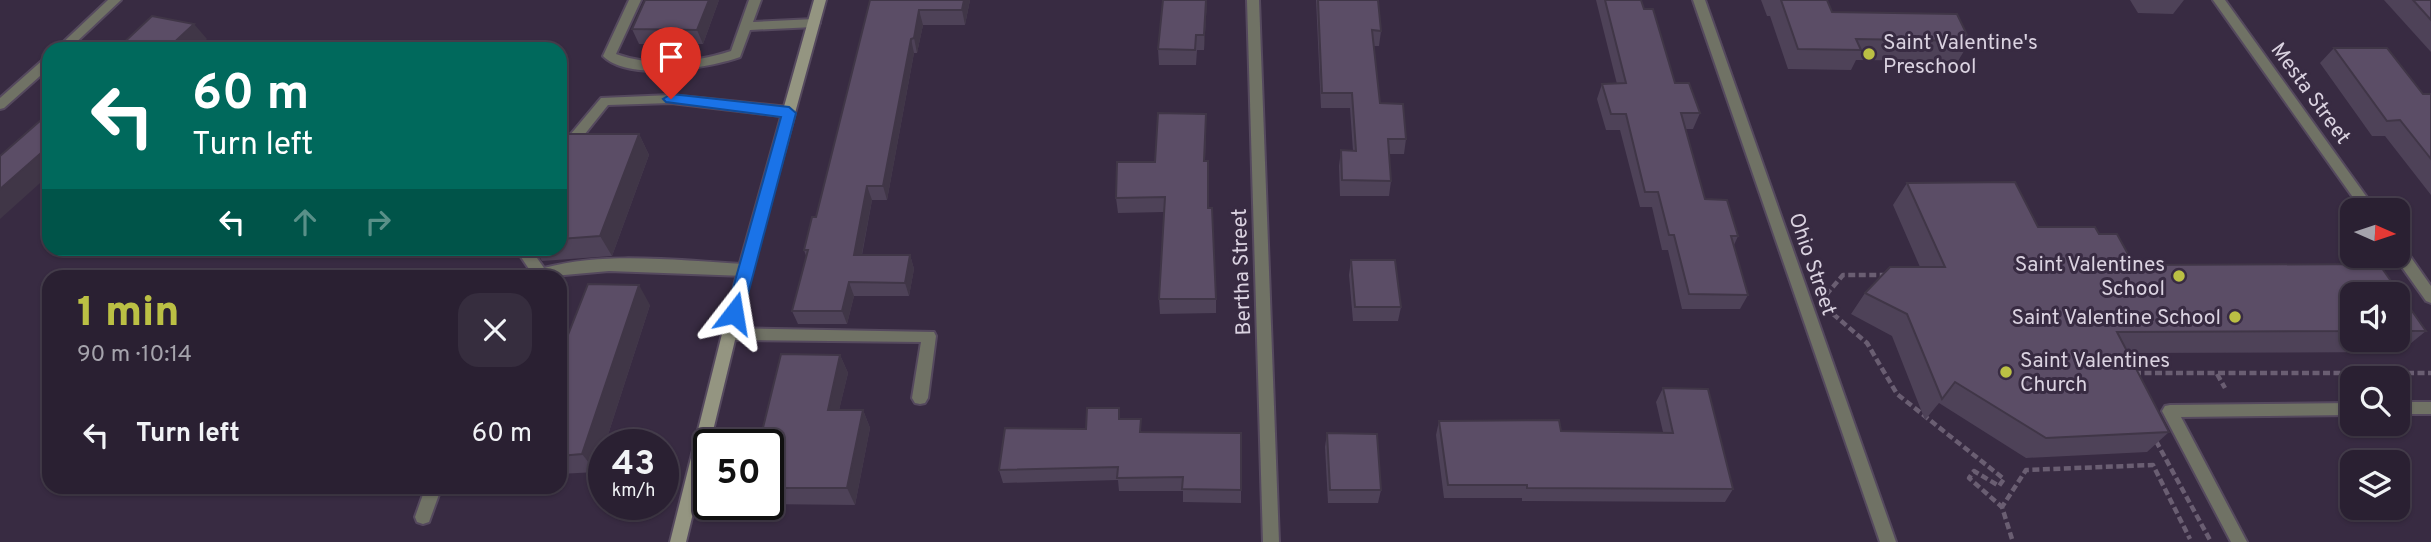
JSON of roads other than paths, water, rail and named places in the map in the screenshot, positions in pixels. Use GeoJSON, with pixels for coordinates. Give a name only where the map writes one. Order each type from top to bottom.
{"type":"FeatureCollection","features":[{"type":"Feature","properties":{"kind":"main road"},"geometry":{"type":"LineString","coordinates":[[678,542],[745,270],[820,0]]}},
{"type":"Feature","properties":{"kind":"street"},"geometry":{"type":"LineString","coordinates":[[70,42],[115,0]]}},
{"type":"Feature","properties":{"kind":"street"},"geometry":{"type":"LineString","coordinates":[[635,0],[610,56],[628,64],[710,64],[736,54],[755,0]]}},
{"type":"Feature","properties":{"kind":"street","name":"Bertha Street"},"geometry":{"type":"LineString","coordinates":[[1252,0],[1271,542]]}},
{"type":"Feature","properties":{"kind":"street","name":"Ohio Street"},"geometry":{"type":"LineString","coordinates":[[1699,0],[1888,542]]}},
{"type":"Feature","properties":{"kind":"street","name":"Mesta Street"},"geometry":{"type":"LineString","coordinates":[[2219,0],[2360,198]]}},
{"type":"Feature","properties":{"kind":"street"},"geometry":{"type":"LineString","coordinates":[[747,26],[814,23]]}},
{"type":"Feature","properties":{"kind":"street"},"geometry":{"type":"LineString","coordinates":[[0,106],[42,67]]}},
{"type":"Feature","properties":{"kind":"street"},"geometry":{"type":"LineString","coordinates":[[567,147],[605,101],[671,99],[789,113]]}},
{"type":"Feature","properties":{"kind":"street"},"geometry":{"type":"LineString","coordinates":[[550,270],[601,267],[745,270]]}},
{"type":"Feature","properties":{"kind":"street"},"geometry":{"type":"LineString","coordinates":[[2410,267],[2431,297]]}},
{"type":"Feature","properties":{"kind":"street"},"geometry":{"type":"LineString","coordinates":[[729,334],[929,335],[920,398]]}},
{"type":"Feature","properties":{"kind":"street"},"geometry":{"type":"LineString","coordinates":[[2410,408],[2431,408]]}},
{"type":"Feature","properties":{"kind":"street"},"geometry":{"type":"LineString","coordinates":[[2239,542],[2170,411],[2340,409]]}},
{"type":"Feature","properties":{"kind":"street"},"geometry":{"type":"LineString","coordinates":[[423,517],[431,494]]}},
{"type":"Feature","properties":{"kind":"place","name":"Saint Valentine's Preschool"},"geometry":{"type":"Point","coordinates":[1869,54]}},
{"type":"Feature","properties":{"kind":"place","name":"Saint Valentines School"},"geometry":{"type":"Point","coordinates":[2179,276]}},
{"type":"Feature","properties":{"kind":"place","name":"Saint Valentine School"},"geometry":{"type":"Point","coordinates":[2235,317]}},
{"type":"Feature","properties":{"kind":"place","name":"Saint Valentines Church"},"geometry":{"type":"Point","coordinates":[2006,372]}}]}
